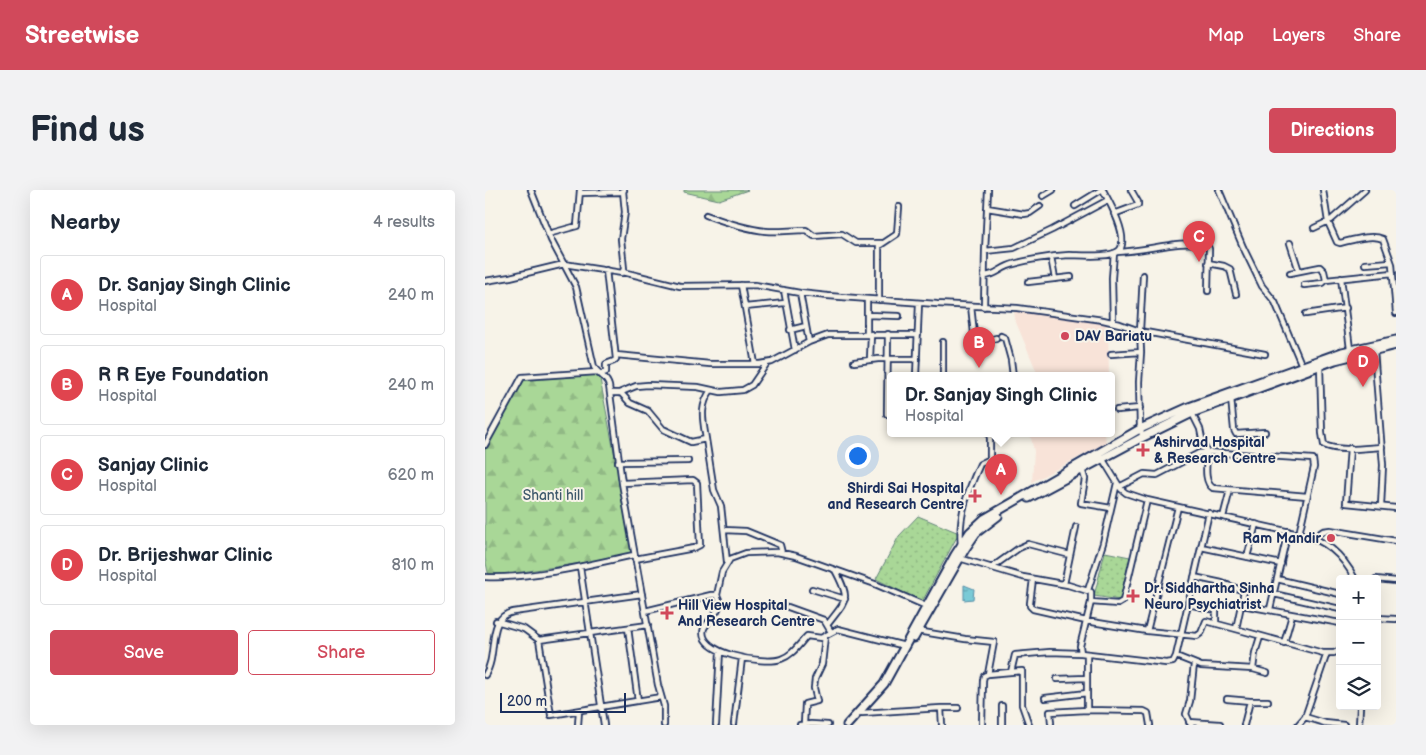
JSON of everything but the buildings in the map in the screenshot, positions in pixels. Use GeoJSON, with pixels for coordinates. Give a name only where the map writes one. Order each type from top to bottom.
{"type":"FeatureCollection","features":[{"type":"Feature","properties":{"kind":"main road"},"geometry":{"type":"LineString","coordinates":[[847,725],[884,684],[959,558],[976,533],[984,526],[1017,504],[1101,455],[1189,407],[1350,349],[1396,340]]}},
{"type":"Feature","properties":{"kind":"main road"},"geometry":{"type":"LineString","coordinates":[[1142,433],[1320,366],[1396,345]]}},
{"type":"Feature","properties":{"kind":"main road"},"geometry":{"type":"LineString","coordinates":[[851,725],[884,689],[926,606],[961,545],[976,526],[985,519],[1077,469]]}},
{"type":"Feature","properties":{"kind":"street"},"geometry":{"type":"LineString","coordinates":[[531,190],[549,234],[576,287],[589,349],[598,373],[608,381],[611,393],[618,462],[647,625],[664,706],[664,725]]}},
{"type":"Feature","properties":{"kind":"street"},"geometry":{"type":"LineString","coordinates":[[549,234],[577,226],[580,192],[624,190],[625,212],[621,239],[623,272]]}},
{"type":"Feature","properties":{"kind":"street"},"geometry":{"type":"LineString","coordinates":[[983,307],[988,190]]}},
{"type":"Feature","properties":{"kind":"street"},"geometry":{"type":"LineString","coordinates":[[1043,196],[1053,190]]}},
{"type":"Feature","properties":{"kind":"street"},"geometry":{"type":"LineString","coordinates":[[1075,206],[1102,190],[1108,200],[1122,236],[1120,249],[1115,252]]}},
{"type":"Feature","properties":{"kind":"street"},"geometry":{"type":"LineString","coordinates":[[1114,214],[1138,205],[1131,190]]}},
{"type":"Feature","properties":{"kind":"street"},"geometry":{"type":"LineString","coordinates":[[1219,190],[1243,247],[1263,286],[1275,302],[1302,366]]}},
{"type":"Feature","properties":{"kind":"street"},"geometry":{"type":"LineString","coordinates":[[1323,190],[1328,222],[1335,241],[1338,243],[1366,238],[1382,238],[1391,262],[1396,314]]}},
{"type":"Feature","properties":{"kind":"street"},"geometry":{"type":"LineString","coordinates":[[1314,228],[1328,222],[1365,190]]}},
{"type":"Feature","properties":{"kind":"street"},"geometry":{"type":"LineString","coordinates":[[1355,191],[1356,197]]}},
{"type":"Feature","properties":{"kind":"street"},"geometry":{"type":"LineString","coordinates":[[985,251],[1014,248],[1053,230],[1108,200]]}},
{"type":"Feature","properties":{"kind":"street"},"geometry":{"type":"LineString","coordinates":[[987,208],[1024,214],[1030,213],[1040,206]]}},
{"type":"Feature","properties":{"kind":"street"},"geometry":{"type":"LineString","coordinates":[[879,300],[878,247],[897,234],[899,207]]}},
{"type":"Feature","properties":{"kind":"street"},"geometry":{"type":"LineString","coordinates":[[705,215],[758,230],[805,230],[815,237],[842,234],[856,243],[882,243]]}},
{"type":"Feature","properties":{"kind":"street"},"geometry":{"type":"LineString","coordinates":[[984,276],[994,275],[1010,265],[1051,257],[1130,252],[1165,246],[1205,243],[1209,247],[1208,291]]}},
{"type":"Feature","properties":{"kind":"street"},"geometry":{"type":"LineString","coordinates":[[1290,243],[1299,271]]}},
{"type":"Feature","properties":{"kind":"street"},"geometry":{"type":"LineString","coordinates":[[1113,322],[1112,278],[1115,252]]}},
{"type":"Feature","properties":{"kind":"street"},"geometry":{"type":"LineString","coordinates":[[1051,257],[1055,279]]}},
{"type":"Feature","properties":{"kind":"street"},"geometry":{"type":"LineString","coordinates":[[1365,264],[1391,262]]}},
{"type":"Feature","properties":{"kind":"street"},"geometry":{"type":"LineString","coordinates":[[1209,263],[1230,269],[1236,294]]}},
{"type":"Feature","properties":{"kind":"street"},"geometry":{"type":"LineString","coordinates":[[485,281],[510,278],[564,264],[623,272],[680,286],[759,285],[800,293],[867,300],[1017,308],[1113,322],[1140,331],[1265,354]]}},
{"type":"Feature","properties":{"kind":"street"},"geometry":{"type":"LineString","coordinates":[[1290,272],[1322,268],[1326,280]]}},
{"type":"Feature","properties":{"kind":"street"},"geometry":{"type":"LineString","coordinates":[[485,445],[522,377],[606,372],[606,364],[616,360],[607,270]]}},
{"type":"Feature","properties":{"kind":"street"},"geometry":{"type":"LineString","coordinates":[[1303,285],[1323,283],[1326,280],[1341,278],[1393,273]]}},
{"type":"Feature","properties":{"kind":"street"},"geometry":{"type":"LineString","coordinates":[[1142,433],[1139,382],[1143,276]]}},
{"type":"Feature","properties":{"kind":"street"},"geometry":{"type":"LineString","coordinates":[[1028,282],[1071,277]]}},
{"type":"Feature","properties":{"kind":"street"},"geometry":{"type":"LineString","coordinates":[[1341,278],[1350,349]]}},
{"type":"Feature","properties":{"kind":"street"},"geometry":{"type":"LineString","coordinates":[[741,285],[755,364]]}},
{"type":"Feature","properties":{"kind":"street"},"geometry":{"type":"LineString","coordinates":[[783,290],[795,350]]}},
{"type":"Feature","properties":{"kind":"street"},"geometry":{"type":"LineString","coordinates":[[800,293],[809,342]]}},
{"type":"Feature","properties":{"kind":"street"},"geometry":{"type":"LineString","coordinates":[[867,300],[870,359]]}},
{"type":"Feature","properties":{"kind":"street"},"geometry":{"type":"LineString","coordinates":[[745,306],[785,303]]}},
{"type":"Feature","properties":{"kind":"street"},"geometry":{"type":"LineString","coordinates":[[916,372],[919,303]]}},
{"type":"Feature","properties":{"kind":"street"},"geometry":{"type":"LineString","coordinates":[[971,306],[975,343],[996,338]]}},
{"type":"Feature","properties":{"kind":"street"},"geometry":{"type":"LineString","coordinates":[[1306,314],[1345,308]]}},
{"type":"Feature","properties":{"kind":"street"},"geometry":{"type":"LineString","coordinates":[[867,315],[899,316]]}},
{"type":"Feature","properties":{"kind":"street"},"geometry":{"type":"LineString","coordinates":[[790,330],[806,326]]}},
{"type":"Feature","properties":{"kind":"street"},"geometry":{"type":"LineString","coordinates":[[616,355],[710,364],[767,364],[822,336],[837,334],[918,335]]}},
{"type":"Feature","properties":{"kind":"street"},"geometry":{"type":"LineString","coordinates":[[888,334],[888,372]]}},
{"type":"Feature","properties":{"kind":"street"},"geometry":{"type":"LineString","coordinates":[[1001,336],[1005,337],[1012,372]]}},
{"type":"Feature","properties":{"kind":"street"},"geometry":{"type":"LineString","coordinates":[[943,342],[943,372]]}},
{"type":"Feature","properties":{"kind":"street"},"geometry":{"type":"LineString","coordinates":[[1374,350],[1382,448],[1383,478],[1381,506]]}},
{"type":"Feature","properties":{"kind":"street"},"geometry":{"type":"LineString","coordinates":[[1111,354],[1141,352]]}},
{"type":"Feature","properties":{"kind":"street"},"geometry":{"type":"LineString","coordinates":[[853,362],[888,358],[917,359]]}},
{"type":"Feature","properties":{"kind":"street"},"geometry":{"type":"LineString","coordinates":[[611,393],[619,393],[636,386],[648,385],[737,391],[748,388],[754,383],[767,364]]}},
{"type":"Feature","properties":{"kind":"street"},"geometry":{"type":"LineString","coordinates":[[1320,366],[1323,441],[1329,447],[1382,448]]}},
{"type":"Feature","properties":{"kind":"street"},"geometry":{"type":"LineString","coordinates":[[711,390],[707,396],[701,420],[714,490],[721,506],[727,562],[720,578],[717,595],[720,600],[720,606],[703,631],[703,635],[709,643],[721,651],[742,658],[768,661],[778,660],[793,652],[807,636],[819,638],[840,629],[905,646]]}},
{"type":"Feature","properties":{"kind":"street"},"geometry":{"type":"LineString","coordinates":[[619,393],[630,403],[647,411],[663,429],[691,442],[706,439]]}},
{"type":"Feature","properties":{"kind":"street"},"geometry":{"type":"LineString","coordinates":[[1231,398],[1236,434],[1265,432]]}},
{"type":"Feature","properties":{"kind":"street"},"geometry":{"type":"LineString","coordinates":[[1117,410],[1140,408]]}},
{"type":"Feature","properties":{"kind":"street"},"geometry":{"type":"LineString","coordinates":[[1191,413],[1201,429],[1203,444],[1207,452],[1208,484],[1213,488],[1307,496]]}},
{"type":"Feature","properties":{"kind":"street"},"geometry":{"type":"LineString","coordinates":[[961,545],[959,528],[966,499],[980,464],[990,460],[990,437]]}},
{"type":"Feature","properties":{"kind":"street"},"geometry":{"type":"LineString","coordinates":[[1350,448],[1346,502],[1396,508]]}},
{"type":"Feature","properties":{"kind":"street"},"geometry":{"type":"LineString","coordinates":[[1118,485],[1144,474],[1157,475],[1199,453],[1311,458],[1314,462],[1314,467],[1299,534]]}},
{"type":"Feature","properties":{"kind":"street"},"geometry":{"type":"LineString","coordinates":[[1101,455],[1118,485],[1127,493],[1147,500],[1314,537],[1324,542],[1333,550],[1346,564],[1353,575]]}},
{"type":"Feature","properties":{"kind":"street"},"geometry":{"type":"LineString","coordinates":[[618,462],[687,461]]}},
{"type":"Feature","properties":{"kind":"street"},"geometry":{"type":"LineString","coordinates":[[1077,469],[1085,479],[1081,503],[1111,508]]}},
{"type":"Feature","properties":{"kind":"street"},"geometry":{"type":"LineString","coordinates":[[485,577],[518,575],[580,566],[694,548],[700,545],[697,483],[693,480],[622,483]]}},
{"type":"Feature","properties":{"kind":"street"},"geometry":{"type":"LineString","coordinates":[[1088,590],[1103,543],[1118,485]]}},
{"type":"Feature","properties":{"kind":"street"},"geometry":{"type":"LineString","coordinates":[[1223,517],[1230,490]]}},
{"type":"Feature","properties":{"kind":"street"},"geometry":{"type":"LineString","coordinates":[[1091,602],[1118,604],[1123,601],[1147,500]]}},
{"type":"Feature","properties":{"kind":"street"},"geometry":{"type":"LineString","coordinates":[[1147,631],[1178,507]]}},
{"type":"Feature","properties":{"kind":"street"},"geometry":{"type":"LineString","coordinates":[[1011,672],[1015,655],[1050,652],[1080,653],[1168,664],[1173,662],[1182,633],[1209,514]]}},
{"type":"Feature","properties":{"kind":"street"},"geometry":{"type":"LineString","coordinates":[[1247,557],[1256,524]]}},
{"type":"Feature","properties":{"kind":"street"},"geometry":{"type":"LineString","coordinates":[[1064,584],[1076,527]]}},
{"type":"Feature","properties":{"kind":"street"},"geometry":{"type":"LineString","coordinates":[[724,530],[745,531],[779,545],[782,548],[782,553]]}},
{"type":"Feature","properties":{"kind":"street"},"geometry":{"type":"LineString","coordinates":[[1314,537],[1330,530],[1396,540]]}},
{"type":"Feature","properties":{"kind":"street"},"geometry":{"type":"LineString","coordinates":[[1270,609],[1288,531]]}},
{"type":"Feature","properties":{"kind":"street"},"geometry":{"type":"LineString","coordinates":[[991,568],[1019,548],[1028,544],[1070,555]]}},
{"type":"Feature","properties":{"kind":"street"},"geometry":{"type":"LineString","coordinates":[[1201,546],[1281,564]]}},
{"type":"Feature","properties":{"kind":"street"},"geometry":{"type":"LineString","coordinates":[[727,562],[734,557],[746,553],[782,553],[875,584],[926,606]]}},
{"type":"Feature","properties":{"kind":"street"},"geometry":{"type":"LineString","coordinates":[[959,558],[1033,579],[1088,590],[1091,593],[1091,602],[1085,621],[1080,653]]}},
{"type":"Feature","properties":{"kind":"street"},"geometry":{"type":"LineString","coordinates":[[580,566],[604,725]]}},
{"type":"Feature","properties":{"kind":"street"},"geometry":{"type":"LineString","coordinates":[[827,624],[845,599],[845,590],[835,570]]}},
{"type":"Feature","properties":{"kind":"street"},"geometry":{"type":"LineString","coordinates":[[1194,577],[1244,590],[1236,629]]}},
{"type":"Feature","properties":{"kind":"street"},"geometry":{"type":"LineString","coordinates":[[1033,579],[1031,608],[1085,621],[1147,631],[1198,636],[1205,621],[1284,643],[1327,653],[1336,652]]}},
{"type":"Feature","properties":{"kind":"street"},"geometry":{"type":"LineString","coordinates":[[1277,579],[1336,593]]}},
{"type":"Feature","properties":{"kind":"street"},"geometry":{"type":"LineString","coordinates":[[1381,580],[1396,581]]}},
{"type":"Feature","properties":{"kind":"street"},"geometry":{"type":"LineString","coordinates":[[812,589],[845,599]]}},
{"type":"Feature","properties":{"kind":"street"},"geometry":{"type":"LineString","coordinates":[[485,674],[488,668],[496,621],[501,615],[642,594]]}},
{"type":"Feature","properties":{"kind":"street"},"geometry":{"type":"LineString","coordinates":[[1274,594],[1336,607]]}},
{"type":"Feature","properties":{"kind":"street"},"geometry":{"type":"LineString","coordinates":[[645,611],[717,595]]}},
{"type":"Feature","properties":{"kind":"street"},"geometry":{"type":"LineString","coordinates":[[1188,604],[1216,611],[1216,623]]}},
{"type":"Feature","properties":{"kind":"street"},"geometry":{"type":"LineString","coordinates":[[1242,605],[1336,622]]}},
{"type":"Feature","properties":{"kind":"street"},"geometry":{"type":"LineString","coordinates":[[788,608],[824,620],[831,632]]}},
{"type":"Feature","properties":{"kind":"street"},"geometry":{"type":"LineString","coordinates":[[1284,643],[1292,615]]}},
{"type":"Feature","properties":{"kind":"street"},"geometry":{"type":"LineString","coordinates":[[1381,618],[1396,619]]}},
{"type":"Feature","properties":{"kind":"street"},"geometry":{"type":"LineString","coordinates":[[496,621],[524,629],[539,640],[647,625]]}},
{"type":"Feature","properties":{"kind":"street"},"geometry":{"type":"LineString","coordinates":[[628,628],[639,700]]}},
{"type":"Feature","properties":{"kind":"street"},"geometry":{"type":"LineString","coordinates":[[915,631],[993,642],[988,674]]}},
{"type":"Feature","properties":{"kind":"street"},"geometry":{"type":"LineString","coordinates":[[825,636],[822,664],[815,679],[814,688],[817,701],[805,704],[802,724],[828,725]]}},
{"type":"Feature","properties":{"kind":"street"},"geometry":{"type":"LineString","coordinates":[[1253,669],[1260,637]]}},
{"type":"Feature","properties":{"kind":"street"},"geometry":{"type":"LineString","coordinates":[[485,638],[492,640]]}},
{"type":"Feature","properties":{"kind":"street"},"geometry":{"type":"LineString","coordinates":[[539,640],[551,715],[661,697]]}},
{"type":"Feature","properties":{"kind":"street"},"geometry":{"type":"LineString","coordinates":[[716,725],[721,651]]}},
{"type":"Feature","properties":{"kind":"street"},"geometry":{"type":"LineString","coordinates":[[1298,725],[1305,717],[1327,653]]}},
{"type":"Feature","properties":{"kind":"street"},"geometry":{"type":"LineString","coordinates":[[1087,654],[1087,710]]}},
{"type":"Feature","properties":{"kind":"street"},"geometry":{"type":"LineString","coordinates":[[1176,656],[1194,664],[1212,668],[1253,669],[1267,673]]}},
{"type":"Feature","properties":{"kind":"street"},"geometry":{"type":"LineString","coordinates":[[735,724],[742,658]]}},
{"type":"Feature","properties":{"kind":"street"},"geometry":{"type":"LineString","coordinates":[[1194,664],[1190,701],[1186,714],[1190,723],[1220,724]]}},
{"type":"Feature","properties":{"kind":"street"},"geometry":{"type":"LineString","coordinates":[[982,725],[984,676],[1022,671],[1022,705],[1029,725]]}},
{"type":"Feature","properties":{"kind":"street"},"geometry":{"type":"LineString","coordinates":[[1057,678],[1087,678]]}},
{"type":"Feature","properties":{"kind":"street"},"geometry":{"type":"LineString","coordinates":[[1045,698],[1087,693]]}},
{"type":"Feature","properties":{"kind":"street"},"geometry":{"type":"LineString","coordinates":[[1227,699],[1250,702],[1268,701]]}},
{"type":"Feature","properties":{"kind":"street"},"geometry":{"type":"LineString","coordinates":[[1244,725],[1250,702]]}},
{"type":"Feature","properties":{"kind":"street"},"geometry":{"type":"LineString","coordinates":[[1002,706],[1003,725]]}},
{"type":"Feature","properties":{"kind":"street"},"geometry":{"type":"LineString","coordinates":[[941,708],[942,725]]}},
{"type":"Feature","properties":{"kind":"street"},"geometry":{"type":"LineString","coordinates":[[862,714],[958,708]]}},
{"type":"Feature","properties":{"kind":"street"},"geometry":{"type":"LineString","coordinates":[[1051,723],[1050,712],[1087,710],[1144,711],[1147,713],[1150,725]]}},
{"type":"Feature","properties":{"kind":"street"},"geometry":{"type":"LineString","coordinates":[[1359,710],[1359,725]]}},
{"type":"Feature","properties":{"kind":"street"},"geometry":{"type":"LineString","coordinates":[[578,725],[579,711]]}},
{"type":"Feature","properties":{"kind":"street"},"geometry":{"type":"LineString","coordinates":[[1305,717],[1325,723],[1344,725]]}},
{"type":"Feature","properties":{"kind":"shaded area","name":"DAV Bariatu"},"geometry":{"type":"Polygon","coordinates":[[[1014,310],[1108,323],[1109,372],[1035,372],[1015,320],[1014,310]]]}},
{"type":"Feature","properties":{"kind":"shaded area"},"geometry":{"type":"Polygon","coordinates":[[[1031,437],[1105,437],[1106,443],[1032,482],[1034,451],[1031,437]]]}},
{"type":"Feature","properties":{"kind":"green space"},"geometry":{"type":"Polygon","coordinates":[[[684,190],[748,190],[719,200],[684,192],[684,190]]]}},
{"type":"Feature","properties":{"kind":"green space","name":"Shanti hill"},"geometry":{"type":"Polygon","coordinates":[[[599,374],[634,555],[489,577],[485,558],[485,446],[519,379],[599,374]]]}},
{"type":"Feature","properties":{"kind":"green space"},"geometry":{"type":"Polygon","coordinates":[[[918,516],[959,533],[922,602],[876,579],[899,536],[918,516]]]}},
{"type":"Feature","properties":{"kind":"green space"},"geometry":{"type":"Polygon","coordinates":[[[1105,552],[1130,557],[1120,600],[1094,596],[1105,552]]]}},
{"type":"Feature","properties":{"kind":"water"},"geometry":{"type":"Polygon","coordinates":[[[964,585],[974,589],[973,599],[964,600],[964,585]]]}},
{"type":"Feature","properties":{"kind":"place","name":"Sanjay Clinic"},"geometry":{"type":"Point","coordinates":[1199,262]}},
{"type":"Feature","properties":{"kind":"place","name":"DAV Bariatu"},"geometry":{"type":"Point","coordinates":[1065,336]}},
{"type":"Feature","properties":{"kind":"place","name":"R R Eye Foundation"},"geometry":{"type":"Point","coordinates":[979,368]}},
{"type":"Feature","properties":{"kind":"place","name":"Dr. Brijeshwar Clinic"},"geometry":{"type":"Point","coordinates":[1363,387]}},
{"type":"Feature","properties":{"kind":"place","name":"Ashirvad Hospital & Research Centre"},"geometry":{"type":"Point","coordinates":[1143,450]}},
{"type":"Feature","properties":{"kind":"place","name":"Dr. Sanjay Singh Clinic"},"geometry":{"type":"Point","coordinates":[1001,495]}},
{"type":"Feature","properties":{"kind":"place","name":"Shirdi Sai Hospital and Research Centre"},"geometry":{"type":"Point","coordinates":[975,496]}},
{"type":"Feature","properties":{"kind":"place","name":"Ram Mandir"},"geometry":{"type":"Point","coordinates":[1331,538]}},
{"type":"Feature","properties":{"kind":"place","name":"Dr. Siddhartha Sinha Neuro Psychiatrist"},"geometry":{"type":"Point","coordinates":[1133,596]}},
{"type":"Feature","properties":{"kind":"place","name":"Hill View Hospital And Research Centre"},"geometry":{"type":"Point","coordinates":[667,613]}}]}
